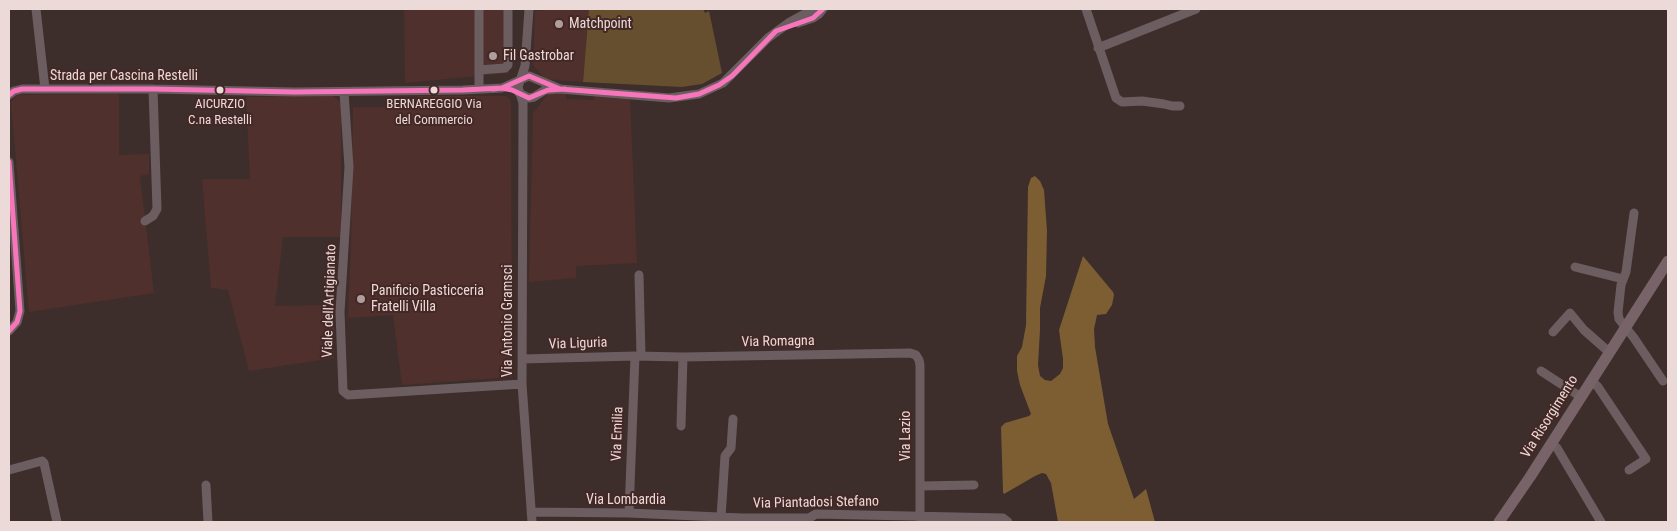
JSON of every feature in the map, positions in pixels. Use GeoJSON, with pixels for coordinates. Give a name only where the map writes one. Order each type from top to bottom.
{"type":"FeatureCollection","features":[{"type":"Feature","properties":{"kind":"main road","name":"Via Risorgimento"},"geometry":{"type":"LineString","coordinates":[[1499,522],[1668,261]]}},
{"type":"Feature","properties":{"kind":"street"},"geometry":{"type":"LineString","coordinates":[[36,9],[45,89]]}},
{"type":"Feature","properties":{"kind":"street"},"geometry":{"type":"LineString","coordinates":[[479,9],[480,89]]}},
{"type":"Feature","properties":{"kind":"street"},"geometry":{"type":"LineString","coordinates":[[479,70],[505,68],[508,65],[508,9]]}},
{"type":"Feature","properties":{"kind":"street"},"geometry":{"type":"LineString","coordinates":[[521,94],[518,86],[526,58],[529,9]]}},
{"type":"Feature","properties":{"kind":"street"},"geometry":{"type":"LineString","coordinates":[[502,88],[516,91],[527,98],[548,90],[560,89],[669,98],[699,94],[724,82],[776,31],[814,9]]}},
{"type":"Feature","properties":{"kind":"street"},"geometry":{"type":"LineString","coordinates":[[776,31],[813,18],[823,9]]}},
{"type":"Feature","properties":{"kind":"street"},"geometry":{"type":"LineString","coordinates":[[1086,9],[1116,98],[1122,102],[1180,106]]}},
{"type":"Feature","properties":{"kind":"street"},"geometry":{"type":"LineString","coordinates":[[1098,48],[1196,9]]}},
{"type":"Feature","properties":{"kind":"street"},"geometry":{"type":"LineString","coordinates":[[526,58],[540,86],[537,95]]}},
{"type":"Feature","properties":{"kind":"street"},"geometry":{"type":"LineString","coordinates":[[502,88],[528,76],[560,89]]}},
{"type":"Feature","properties":{"kind":"street","name":"Strada per Cascina Restelli"},"geometry":{"type":"LineString","coordinates":[[9,95],[19,90],[45,89],[344,92],[502,88]]}},
{"type":"Feature","properties":{"kind":"street"},"geometry":{"type":"LineString","coordinates":[[145,221],[153,216],[157,209],[153,89]]}},
{"type":"Feature","properties":{"kind":"street","name":"Viale dell'Artigianato"},"geometry":{"type":"LineString","coordinates":[[344,92],[349,167],[340,312],[343,391],[348,395],[522,384]]}},
{"type":"Feature","properties":{"kind":"street","name":"Via Antonio Gramsci"},"geometry":{"type":"LineString","coordinates":[[521,94],[523,119],[522,384],[532,522]]}},
{"type":"Feature","properties":{"kind":"street","name":"Via Antonio Gramsci"},"geometry":{"type":"LineString","coordinates":[[523,119],[537,95]]}},
{"type":"Feature","properties":{"kind":"street"},"geometry":{"type":"LineString","coordinates":[[9,162],[20,311],[17,322],[9,331]]}},
{"type":"Feature","properties":{"kind":"street"},"geometry":{"type":"LineString","coordinates":[[1634,213],[1626,272],[1621,285],[1619,319],[1663,382]]}},
{"type":"Feature","properties":{"kind":"street"},"geometry":{"type":"LineString","coordinates":[[1575,267],[1623,279]]}},
{"type":"Feature","properties":{"kind":"street"},"geometry":{"type":"LineString","coordinates":[[638,356],[639,275]]}},
{"type":"Feature","properties":{"kind":"street"},"geometry":{"type":"LineString","coordinates":[[1553,332],[1570,313],[1584,330],[1609,352]]}},
{"type":"Feature","properties":{"kind":"street","name":"Via Romagna"},"geometry":{"type":"LineString","coordinates":[[638,356],[683,357],[893,353],[916,355]]}},
{"type":"Feature","properties":{"kind":"street","name":"Via Lazio"},"geometry":{"type":"LineString","coordinates":[[916,355],[920,365],[920,519]]}},
{"type":"Feature","properties":{"kind":"street","name":"Via Liguria"},"geometry":{"type":"LineString","coordinates":[[522,359],[638,356]]}},
{"type":"Feature","properties":{"kind":"street","name":"Via Emilia"},"geometry":{"type":"LineString","coordinates":[[629,513],[638,356]]}},
{"type":"Feature","properties":{"kind":"street"},"geometry":{"type":"LineString","coordinates":[[681,426],[683,357]]}},
{"type":"Feature","properties":{"kind":"street"},"geometry":{"type":"LineString","coordinates":[[1541,371],[1581,396]]}},
{"type":"Feature","properties":{"kind":"street"},"geometry":{"type":"LineString","coordinates":[[1591,380],[1598,387],[1646,459],[1629,470]]}},
{"type":"Feature","properties":{"kind":"street"},"geometry":{"type":"LineString","coordinates":[[721,516],[725,456],[731,448],[733,419]]}},
{"type":"Feature","properties":{"kind":"street"},"geometry":{"type":"LineString","coordinates":[[1551,443],[1557,448],[1601,522]]}},
{"type":"Feature","properties":{"kind":"street"},"geometry":{"type":"LineString","coordinates":[[9,470],[44,463],[57,522]]}},
{"type":"Feature","properties":{"kind":"street"},"geometry":{"type":"LineString","coordinates":[[206,485],[208,522]]}},
{"type":"Feature","properties":{"kind":"street"},"geometry":{"type":"LineString","coordinates":[[920,486],[974,485]]}},
{"type":"Feature","properties":{"kind":"street","name":"Via Lombardia"},"geometry":{"type":"LineString","coordinates":[[531,512],[721,516],[742,520]]}},
{"type":"Feature","properties":{"kind":"street","name":"Via Piantadosi Stefano"},"geometry":{"type":"LineString","coordinates":[[742,520],[809,520],[816,514],[920,519],[1003,518],[1008,522]]}},
{"type":"Feature","properties":{"kind":"shaded area"},"geometry":{"type":"Polygon","coordinates":[[[404,9],[511,9],[509,73],[405,83],[404,9]]]}},
{"type":"Feature","properties":{"kind":"shaded area"},"geometry":{"type":"Polygon","coordinates":[[[589,9],[583,82],[545,79],[533,65],[535,11],[589,9]]]}},
{"type":"Feature","properties":{"kind":"shaded area"},"geometry":{"type":"Polygon","coordinates":[[[589,9],[703,9],[705,13],[709,11],[722,73],[702,84],[682,87],[583,82],[589,9]]]}},
{"type":"Feature","properties":{"kind":"shaded area"},"geometry":{"type":"Polygon","coordinates":[[[119,94],[119,155],[149,154],[149,174],[140,176],[154,293],[29,312],[11,102],[17,95],[119,94]]]}},
{"type":"Feature","properties":{"kind":"shaded area"},"geometry":{"type":"Polygon","coordinates":[[[548,94],[566,94],[566,99],[594,100],[595,95],[630,98],[637,263],[576,266],[576,278],[529,282],[533,113],[548,94]]]}},
{"type":"Feature","properties":{"kind":"shaded area"},"geometry":{"type":"Polygon","coordinates":[[[333,96],[341,102],[341,237],[283,237],[275,306],[334,305],[334,358],[249,371],[228,290],[211,288],[202,179],[250,179],[246,97],[333,96]]]}},
{"type":"Feature","properties":{"kind":"shaded area"},"geometry":{"type":"Polygon","coordinates":[[[418,96],[507,96],[511,101],[512,377],[402,385],[393,315],[348,318],[353,107],[418,108],[418,96]]]}},
{"type":"Feature","properties":{"kind":"shaded area"},"geometry":{"type":"Polygon","coordinates":[[[1035,176],[1040,181],[1044,190],[1047,231],[1046,276],[1040,308],[1038,365],[1040,376],[1045,380],[1051,381],[1060,374],[1063,368],[1059,330],[1083,256],[1114,295],[1112,305],[1106,314],[1097,315],[1094,329],[1095,347],[1108,424],[1134,499],[1146,489],[1155,522],[1058,522],[1051,483],[1046,474],[1042,473],[1004,494],[1003,492],[1001,427],[1005,423],[1031,414],[1020,385],[1017,371],[1017,356],[1022,347],[1026,325],[1028,187],[1031,178],[1035,176]]]}},
{"type":"Feature","properties":{"kind":"transit line"},"geometry":{"type":"LineString","coordinates":[[9,95],[14,91],[22,89],[295,92],[463,90],[502,88],[529,76],[560,89],[676,98],[699,94],[719,85],[732,76],[776,31],[813,18],[823,9]]}},
{"type":"Feature","properties":{"kind":"transit line"},"geometry":{"type":"LineString","coordinates":[[493,89],[512,90],[529,98],[548,90],[565,89]]}},
{"type":"Feature","properties":{"kind":"transit line"},"geometry":{"type":"LineString","coordinates":[[9,162],[20,311],[17,322],[9,331]]}},
{"type":"Feature","properties":{"kind":"place","name":"Matchpoint"},"geometry":{"type":"Point","coordinates":[559,24]}},
{"type":"Feature","properties":{"kind":"place","name":"Fil Gastrobar"},"geometry":{"type":"Point","coordinates":[493,56]}},
{"type":"Feature","properties":{"kind":"place","name":"AICURZIO C.na Restelli"},"geometry":{"type":"Point","coordinates":[220,90]}},
{"type":"Feature","properties":{"kind":"place","name":"BERNAREGGIO Via del Commercio"},"geometry":{"type":"Point","coordinates":[434,90]}},
{"type":"Feature","properties":{"kind":"place","name":"Panificio Pasticceria Fratelli Villa"},"geometry":{"type":"Point","coordinates":[361,299]}}]}
